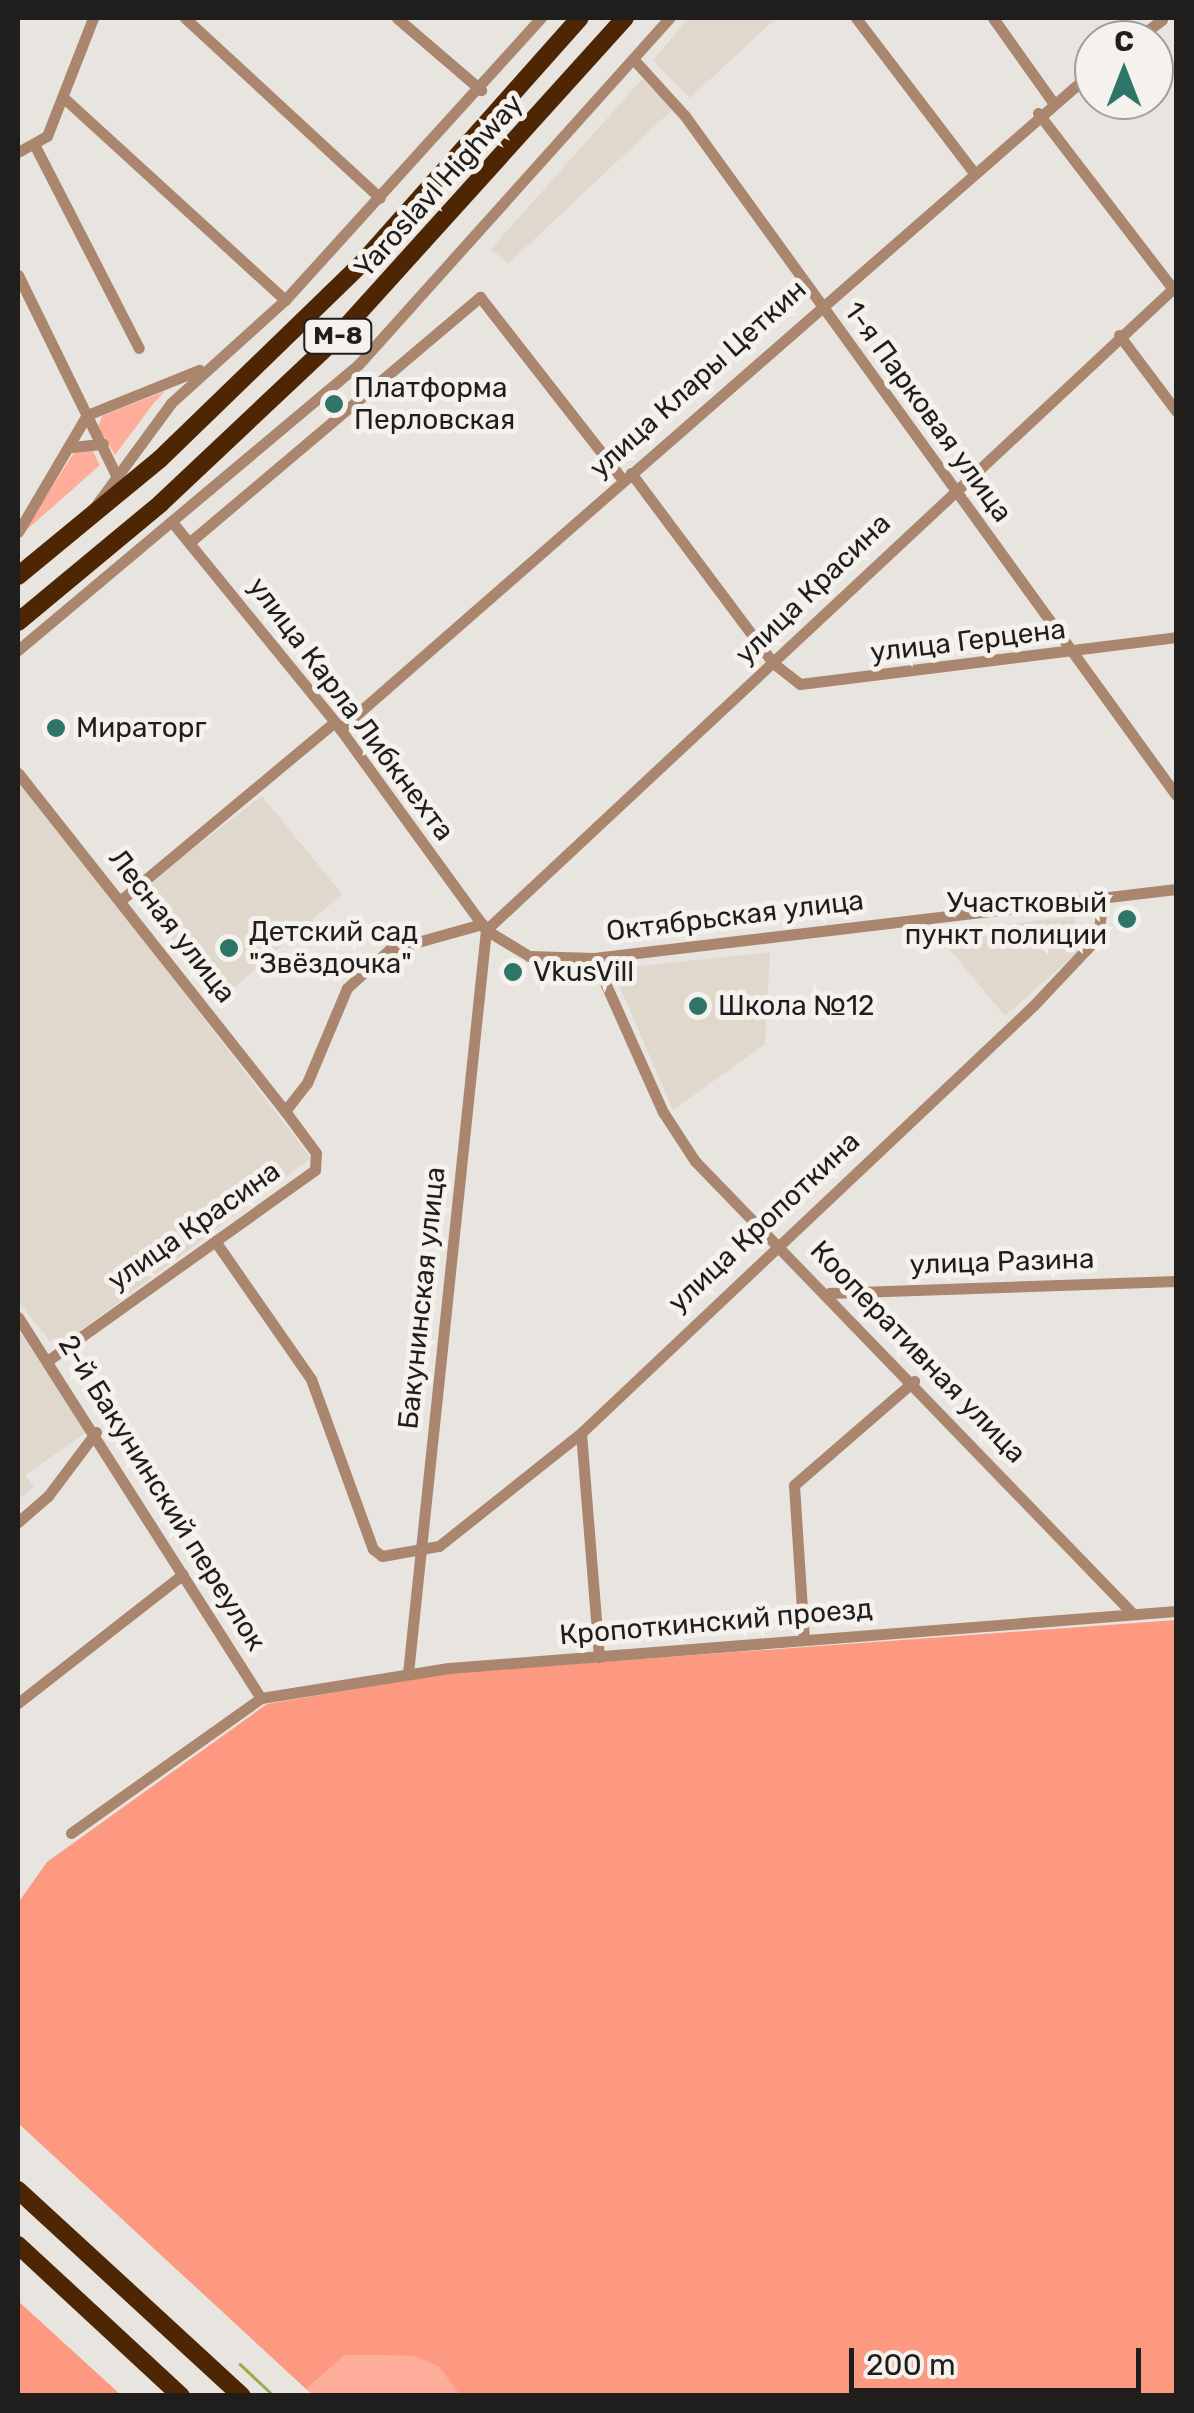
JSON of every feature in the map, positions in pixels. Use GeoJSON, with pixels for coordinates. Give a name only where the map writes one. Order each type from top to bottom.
{"type":"FeatureCollection","features":[{"type":"Feature","properties":{"kind":"highway","name":"Yaroslavl Highway"},"geometry":{"type":"LineString","coordinates":[[18,576],[84,524],[364,261],[580,18]]}},
{"type":"Feature","properties":{"kind":"highway","name":"Yaroslavl Highway"},"geometry":{"type":"LineString","coordinates":[[18,622],[160,504],[322,353],[626,18]]}},
{"type":"Feature","properties":{"kind":"highway"},"geometry":{"type":"LineString","coordinates":[[18,2190],[242,2396]]}},
{"type":"Feature","properties":{"kind":"highway"},"geometry":{"type":"LineString","coordinates":[[18,2245],[182,2396]]}},
{"type":"Feature","properties":{"kind":"street"},"geometry":{"type":"LineString","coordinates":[[18,152],[36,146],[65,99],[93,18]]}},
{"type":"Feature","properties":{"kind":"street"},"geometry":{"type":"LineString","coordinates":[[185,18],[380,198]]}},
{"type":"Feature","properties":{"kind":"street"},"geometry":{"type":"LineString","coordinates":[[396,18],[480,90]]}},
{"type":"Feature","properties":{"kind":"street"},"geometry":{"type":"LineString","coordinates":[[84,524],[116,474],[211,363],[285,300],[480,90],[540,18]]}},
{"type":"Feature","properties":{"kind":"street"},"geometry":{"type":"LineString","coordinates":[[18,650],[172,522],[422,302],[636,61],[669,18]]}},
{"type":"Feature","properties":{"kind":"street"},"geometry":{"type":"LineString","coordinates":[[856,18],[972,170]]}},
{"type":"Feature","properties":{"kind":"street"},"geometry":{"type":"LineString","coordinates":[[993,18],[1052,101]]}},
{"type":"Feature","properties":{"kind":"street","name":"1-я Парковая улица"},"geometry":{"type":"LineString","coordinates":[[636,61],[819,303],[1176,796]]}},
{"type":"Feature","properties":{"kind":"street","name":"улица Клары Цеткин"},"geometry":{"type":"LineString","coordinates":[[121,900],[337,725],[627,477],[819,303],[1074,85]]}},
{"type":"Feature","properties":{"kind":"street"},"geometry":{"type":"LineString","coordinates":[[65,99],[285,300]]}},
{"type":"Feature","properties":{"kind":"street"},"geometry":{"type":"LineString","coordinates":[[1038,113],[1175,288]]}},
{"type":"Feature","properties":{"kind":"street"},"geometry":{"type":"LineString","coordinates":[[36,146],[140,348]]}},
{"type":"Feature","properties":{"kind":"street"},"geometry":{"type":"LineString","coordinates":[[18,275],[116,474]]}},
{"type":"Feature","properties":{"kind":"street","name":"улица Красина"},"geometry":{"type":"LineString","coordinates":[[50,1359],[318,1166],[286,1111],[301,1096],[360,970],[403,945],[484,927],[773,663],[1119,335],[1175,288]]}},
{"type":"Feature","properties":{"kind":"street"},"geometry":{"type":"LineString","coordinates":[[190,542],[480,296],[773,663]]}},
{"type":"Feature","properties":{"kind":"street"},"geometry":{"type":"LineString","coordinates":[[1119,335],[1176,412]]}},
{"type":"Feature","properties":{"kind":"street"},"geometry":{"type":"LineString","coordinates":[[18,530],[72,446],[87,415],[211,363]]}},
{"type":"Feature","properties":{"kind":"street"},"geometry":{"type":"LineString","coordinates":[[72,446],[104,444]]}},
{"type":"Feature","properties":{"kind":"street","name":"улица Карла Либкнехта"},"geometry":{"type":"LineString","coordinates":[[172,522],[337,725],[484,927]]}},
{"type":"Feature","properties":{"kind":"street","name":"улица Герцена"},"geometry":{"type":"LineString","coordinates":[[773,663],[791,681],[810,684],[1176,638]]}},
{"type":"Feature","properties":{"kind":"street","name":"Лесная улица"},"geometry":{"type":"LineString","coordinates":[[18,773],[286,1111]]}},
{"type":"Feature","properties":{"kind":"street","name":"Октябрьская улица"},"geometry":{"type":"LineString","coordinates":[[484,927],[529,956],[594,958],[1176,889]]}},
{"type":"Feature","properties":{"kind":"street","name":"улица Кропоткина"},"geometry":{"type":"LineString","coordinates":[[420,1550],[455,1540],[581,1433],[776,1242],[1087,952],[1098,937],[1103,896]]}},
{"type":"Feature","properties":{"kind":"street","name":"Бакунинская улица"},"geometry":{"type":"LineString","coordinates":[[408,1673],[484,927]]}},
{"type":"Feature","properties":{"kind":"street","name":"Кооперативная улица"},"geometry":{"type":"LineString","coordinates":[[594,958],[663,1112],[696,1161],[914,1382],[1133,1614]]}},
{"type":"Feature","properties":{"kind":"street"},"geometry":{"type":"LineString","coordinates":[[214,1241],[311,1379],[373,1549],[382,1556],[420,1550]]}},
{"type":"Feature","properties":{"kind":"street","name":"улица Разина"},"geometry":{"type":"LineString","coordinates":[[828,1293],[1176,1282]]}},
{"type":"Feature","properties":{"kind":"street","name":"2-й Бакунинский переулок"},"geometry":{"type":"LineString","coordinates":[[18,1317],[50,1359],[261,1698]]}},
{"type":"Feature","properties":{"kind":"street"},"geometry":{"type":"LineString","coordinates":[[804,1640],[794,1485],[914,1382]]}},
{"type":"Feature","properties":{"kind":"street"},"geometry":{"type":"LineString","coordinates":[[18,1522],[48,1496],[96,1432]]}},
{"type":"Feature","properties":{"kind":"street"},"geometry":{"type":"LineString","coordinates":[[581,1433],[599,1656]]}},
{"type":"Feature","properties":{"kind":"street"},"geometry":{"type":"LineString","coordinates":[[18,1703],[183,1574]]}},
{"type":"Feature","properties":{"kind":"street","name":"Кропоткинский проезд"},"geometry":{"type":"LineString","coordinates":[[261,1698],[408,1673],[1176,1611]]}},
{"type":"Feature","properties":{"kind":"street"},"geometry":{"type":"LineString","coordinates":[[71,1833],[261,1698]]}},
{"type":"Feature","properties":{"kind":"shaded area"},"geometry":{"type":"Polygon","coordinates":[[[688,18],[776,18],[690,98],[653,61],[688,18]]]}},
{"type":"Feature","properties":{"kind":"shaded area"},"geometry":{"type":"Polygon","coordinates":[[[642,79],[673,109],[508,264],[491,249],[642,79]]]}},
{"type":"Feature","properties":{"kind":"shaded area"},"geometry":{"type":"Polygon","coordinates":[[[165,391],[115,455],[98,427],[102,416],[165,391]]]}},
{"type":"Feature","properties":{"kind":"shaded area"},"geometry":{"type":"Polygon","coordinates":[[[91,448],[100,465],[22,534],[75,451],[91,448]]]}},
{"type":"Feature","properties":{"kind":"shaded area"},"geometry":{"type":"Polygon","coordinates":[[[18,777],[311,1158],[68,1340],[50,1341],[18,1301],[18,777]]]}},
{"type":"Feature","properties":{"kind":"shaded area","name":"Детский сад \"Звёздочка\""},"geometry":{"type":"Polygon","coordinates":[[[262,796],[342,894],[219,1001],[137,892],[262,796]]]}},
{"type":"Feature","properties":{"kind":"shaded area"},"geometry":{"type":"Polygon","coordinates":[[[1074,916],[1082,948],[1005,1016],[936,933],[1074,916]]]}},
{"type":"Feature","properties":{"kind":"shaded area","name":"Школа №12"},"geometry":{"type":"Polygon","coordinates":[[[770,952],[765,1044],[673,1110],[612,969],[770,952]]]}},
{"type":"Feature","properties":{"kind":"shaded area"},"geometry":{"type":"Polygon","coordinates":[[[18,1329],[87,1432],[25,1475],[34,1487],[18,1500],[18,1329]]]}},
{"type":"Feature","properties":{"kind":"shaded area"},"geometry":{"type":"Polygon","coordinates":[[[1176,1620],[1176,2395],[461,2396],[439,2367],[414,2356],[345,2355],[306,2389],[18,2123],[18,1903],[47,1862],[267,1704],[450,1673],[1176,1620]]]}},
{"type":"Feature","properties":{"kind":"shaded area"},"geometry":{"type":"Polygon","coordinates":[[[18,2301],[121,2395],[18,2395],[18,2301]]]}},
{"type":"Feature","properties":{"kind":"shaded area"},"geometry":{"type":"Polygon","coordinates":[[[345,2355],[414,2356],[439,2367],[461,2395],[314,2396],[306,2389],[345,2355]]]}},
{"type":"Feature","properties":{"kind":"waterway"},"geometry":{"type":"LineString","coordinates":[[240,2364],[274,2396]]}},
{"type":"Feature","properties":{"kind":"place","name":"Платформа Перловская"},"geometry":{"type":"Point","coordinates":[334,404]}},
{"type":"Feature","properties":{"kind":"place","name":"Мираторг"},"geometry":{"type":"Point","coordinates":[56,728]}},
{"type":"Feature","properties":{"kind":"place","name":"Участковый пункт полиции"},"geometry":{"type":"Point","coordinates":[1127,919]}},
{"type":"Feature","properties":{"kind":"place","name":"Детский сад \"Звёздочка\""},"geometry":{"type":"Point","coordinates":[229,948]}},
{"type":"Feature","properties":{"kind":"place","name":"VkusVill"},"geometry":{"type":"Point","coordinates":[513,972]}},
{"type":"Feature","properties":{"kind":"place","name":"Школа №12"},"geometry":{"type":"Point","coordinates":[698,1006]}}]}
